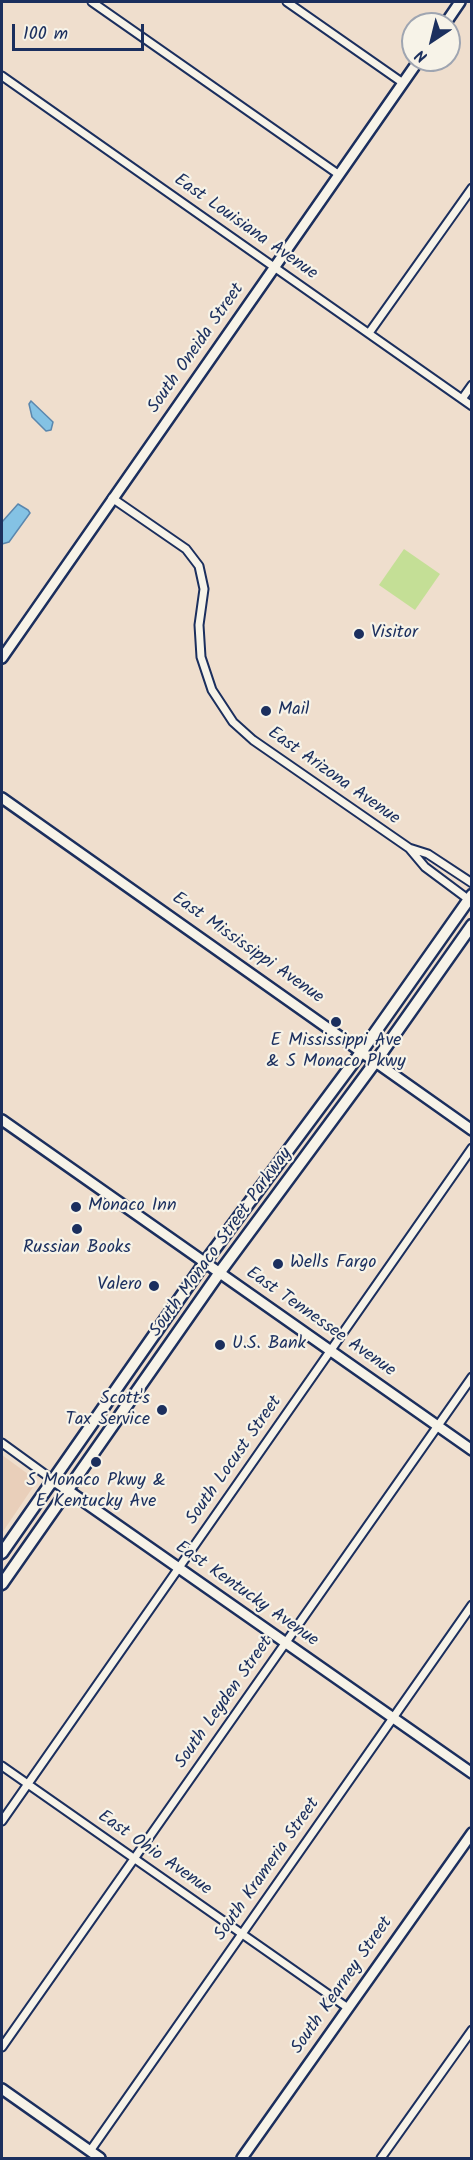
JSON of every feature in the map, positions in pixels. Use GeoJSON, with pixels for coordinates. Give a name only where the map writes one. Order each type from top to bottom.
{"type":"FeatureCollection","features":[{"type":"Feature","properties":{"kind":"main road","name":"South Monaco Street Parkway"},"geometry":{"type":"LineString","coordinates":[[2,1553],[205,1262],[362,1051],[470,899]]}},
{"type":"Feature","properties":{"kind":"main road","name":"South Monaco Street Parkway"},"geometry":{"type":"LineString","coordinates":[[2,1584],[220,1272],[376,1061],[471,925]]}},
{"type":"Feature","properties":{"kind":"street"},"geometry":{"type":"LineString","coordinates":[[92,2],[338,174]]}},
{"type":"Feature","properties":{"kind":"street"},"geometry":{"type":"LineString","coordinates":[[287,2],[403,83]]}},
{"type":"Feature","properties":{"kind":"street","name":"South Oneida Street"},"geometry":{"type":"LineString","coordinates":[[2,658],[411,72]]}},
{"type":"Feature","properties":{"kind":"street","name":"East Louisiana Avenue"},"geometry":{"type":"LineString","coordinates":[[2,76],[471,406]]}},
{"type":"Feature","properties":{"kind":"street"},"geometry":{"type":"LineString","coordinates":[[369,333],[471,188]]}},
{"type":"Feature","properties":{"kind":"street"},"geometry":{"type":"LineString","coordinates":[[462,399],[471,385]]}},
{"type":"Feature","properties":{"kind":"street","name":"East Arizona Avenue"},"geometry":{"type":"LineString","coordinates":[[112,498],[187,550],[199,566],[204,587],[199,626],[201,657],[212,690],[233,722],[253,740],[409,848],[425,867],[470,899]]}},
{"type":"Feature","properties":{"kind":"street","name":"East Mississippi Avenue"},"geometry":{"type":"LineString","coordinates":[[2,798],[471,1130]]}},
{"type":"Feature","properties":{"kind":"street","name":"East Arizona Avenue"},"geometry":{"type":"LineString","coordinates":[[409,848],[428,854],[471,883]]}},
{"type":"Feature","properties":{"kind":"street","name":"East Tennessee Avenue"},"geometry":{"type":"LineString","coordinates":[[2,1120],[471,1450]]}},
{"type":"Feature","properties":{"kind":"street","name":"South Locust Street"},"geometry":{"type":"LineString","coordinates":[[2,1821],[471,1148]]}},
{"type":"Feature","properties":{"kind":"street","name":"South Leyden Street"},"geometry":{"type":"LineString","coordinates":[[2,2047],[471,1377]]}},
{"type":"Feature","properties":{"kind":"street","name":"East Kentucky Avenue"},"geometry":{"type":"LineString","coordinates":[[2,1443],[471,1773]]}},
{"type":"Feature","properties":{"kind":"street","name":"South Krameria Street"},"geometry":{"type":"LineString","coordinates":[[90,2151],[471,1605]]}},
{"type":"Feature","properties":{"kind":"street","name":"East Ohio Avenue"},"geometry":{"type":"LineString","coordinates":[[2,1766],[348,2008]]}},
{"type":"Feature","properties":{"kind":"street","name":"South Kearney Street"},"geometry":{"type":"LineString","coordinates":[[242,2158],[471,1833]]}},
{"type":"Feature","properties":{"kind":"street"},"geometry":{"type":"LineString","coordinates":[[381,2158],[471,2030]]}},
{"type":"Feature","properties":{"kind":"street"},"geometry":{"type":"LineString","coordinates":[[2,2089],[100,2158]]}},
{"type":"Feature","properties":{"kind":"shaded area"},"geometry":{"type":"Polygon","coordinates":[[[2,1455],[28,1474],[33,1487],[2,1533],[2,1455]]]}},
{"type":"Feature","properties":{"kind":"green space"},"geometry":{"type":"Polygon","coordinates":[[[404,549],[440,574],[415,610],[379,585],[404,549]]]}},
{"type":"Feature","properties":{"kind":"water"},"geometry":{"type":"Polygon","coordinates":[[[31,401],[53,422],[51,430],[46,431],[32,417],[29,404],[31,401]]]}},
{"type":"Feature","properties":{"kind":"water"},"geometry":{"type":"Polygon","coordinates":[[[18,504],[30,513],[9,542],[2,544],[2,522],[18,504]]]}},
{"type":"Feature","properties":{"kind":"place","name":"Visitor"},"geometry":{"type":"Point","coordinates":[359,634]}},
{"type":"Feature","properties":{"kind":"place","name":"Mail"},"geometry":{"type":"Point","coordinates":[266,711]}},
{"type":"Feature","properties":{"kind":"place","name":"E Mississippi Ave & S Monaco Pkwy"},"geometry":{"type":"Point","coordinates":[336,1022]}},
{"type":"Feature","properties":{"kind":"place","name":"Monaco Inn"},"geometry":{"type":"Point","coordinates":[76,1207]}},
{"type":"Feature","properties":{"kind":"place","name":"Russian Books"},"geometry":{"type":"Point","coordinates":[77,1229]}},
{"type":"Feature","properties":{"kind":"place","name":"Wells Fargo"},"geometry":{"type":"Point","coordinates":[278,1264]}},
{"type":"Feature","properties":{"kind":"place","name":"Valero"},"geometry":{"type":"Point","coordinates":[154,1286]}},
{"type":"Feature","properties":{"kind":"place","name":"U.S. Bank"},"geometry":{"type":"Point","coordinates":[220,1345]}},
{"type":"Feature","properties":{"kind":"place","name":"Scott's Tax Service"},"geometry":{"type":"Point","coordinates":[162,1410]}},
{"type":"Feature","properties":{"kind":"place","name":"S Monaco Pkwy & E Kentucky Ave"},"geometry":{"type":"Point","coordinates":[96,1462]}}]}
